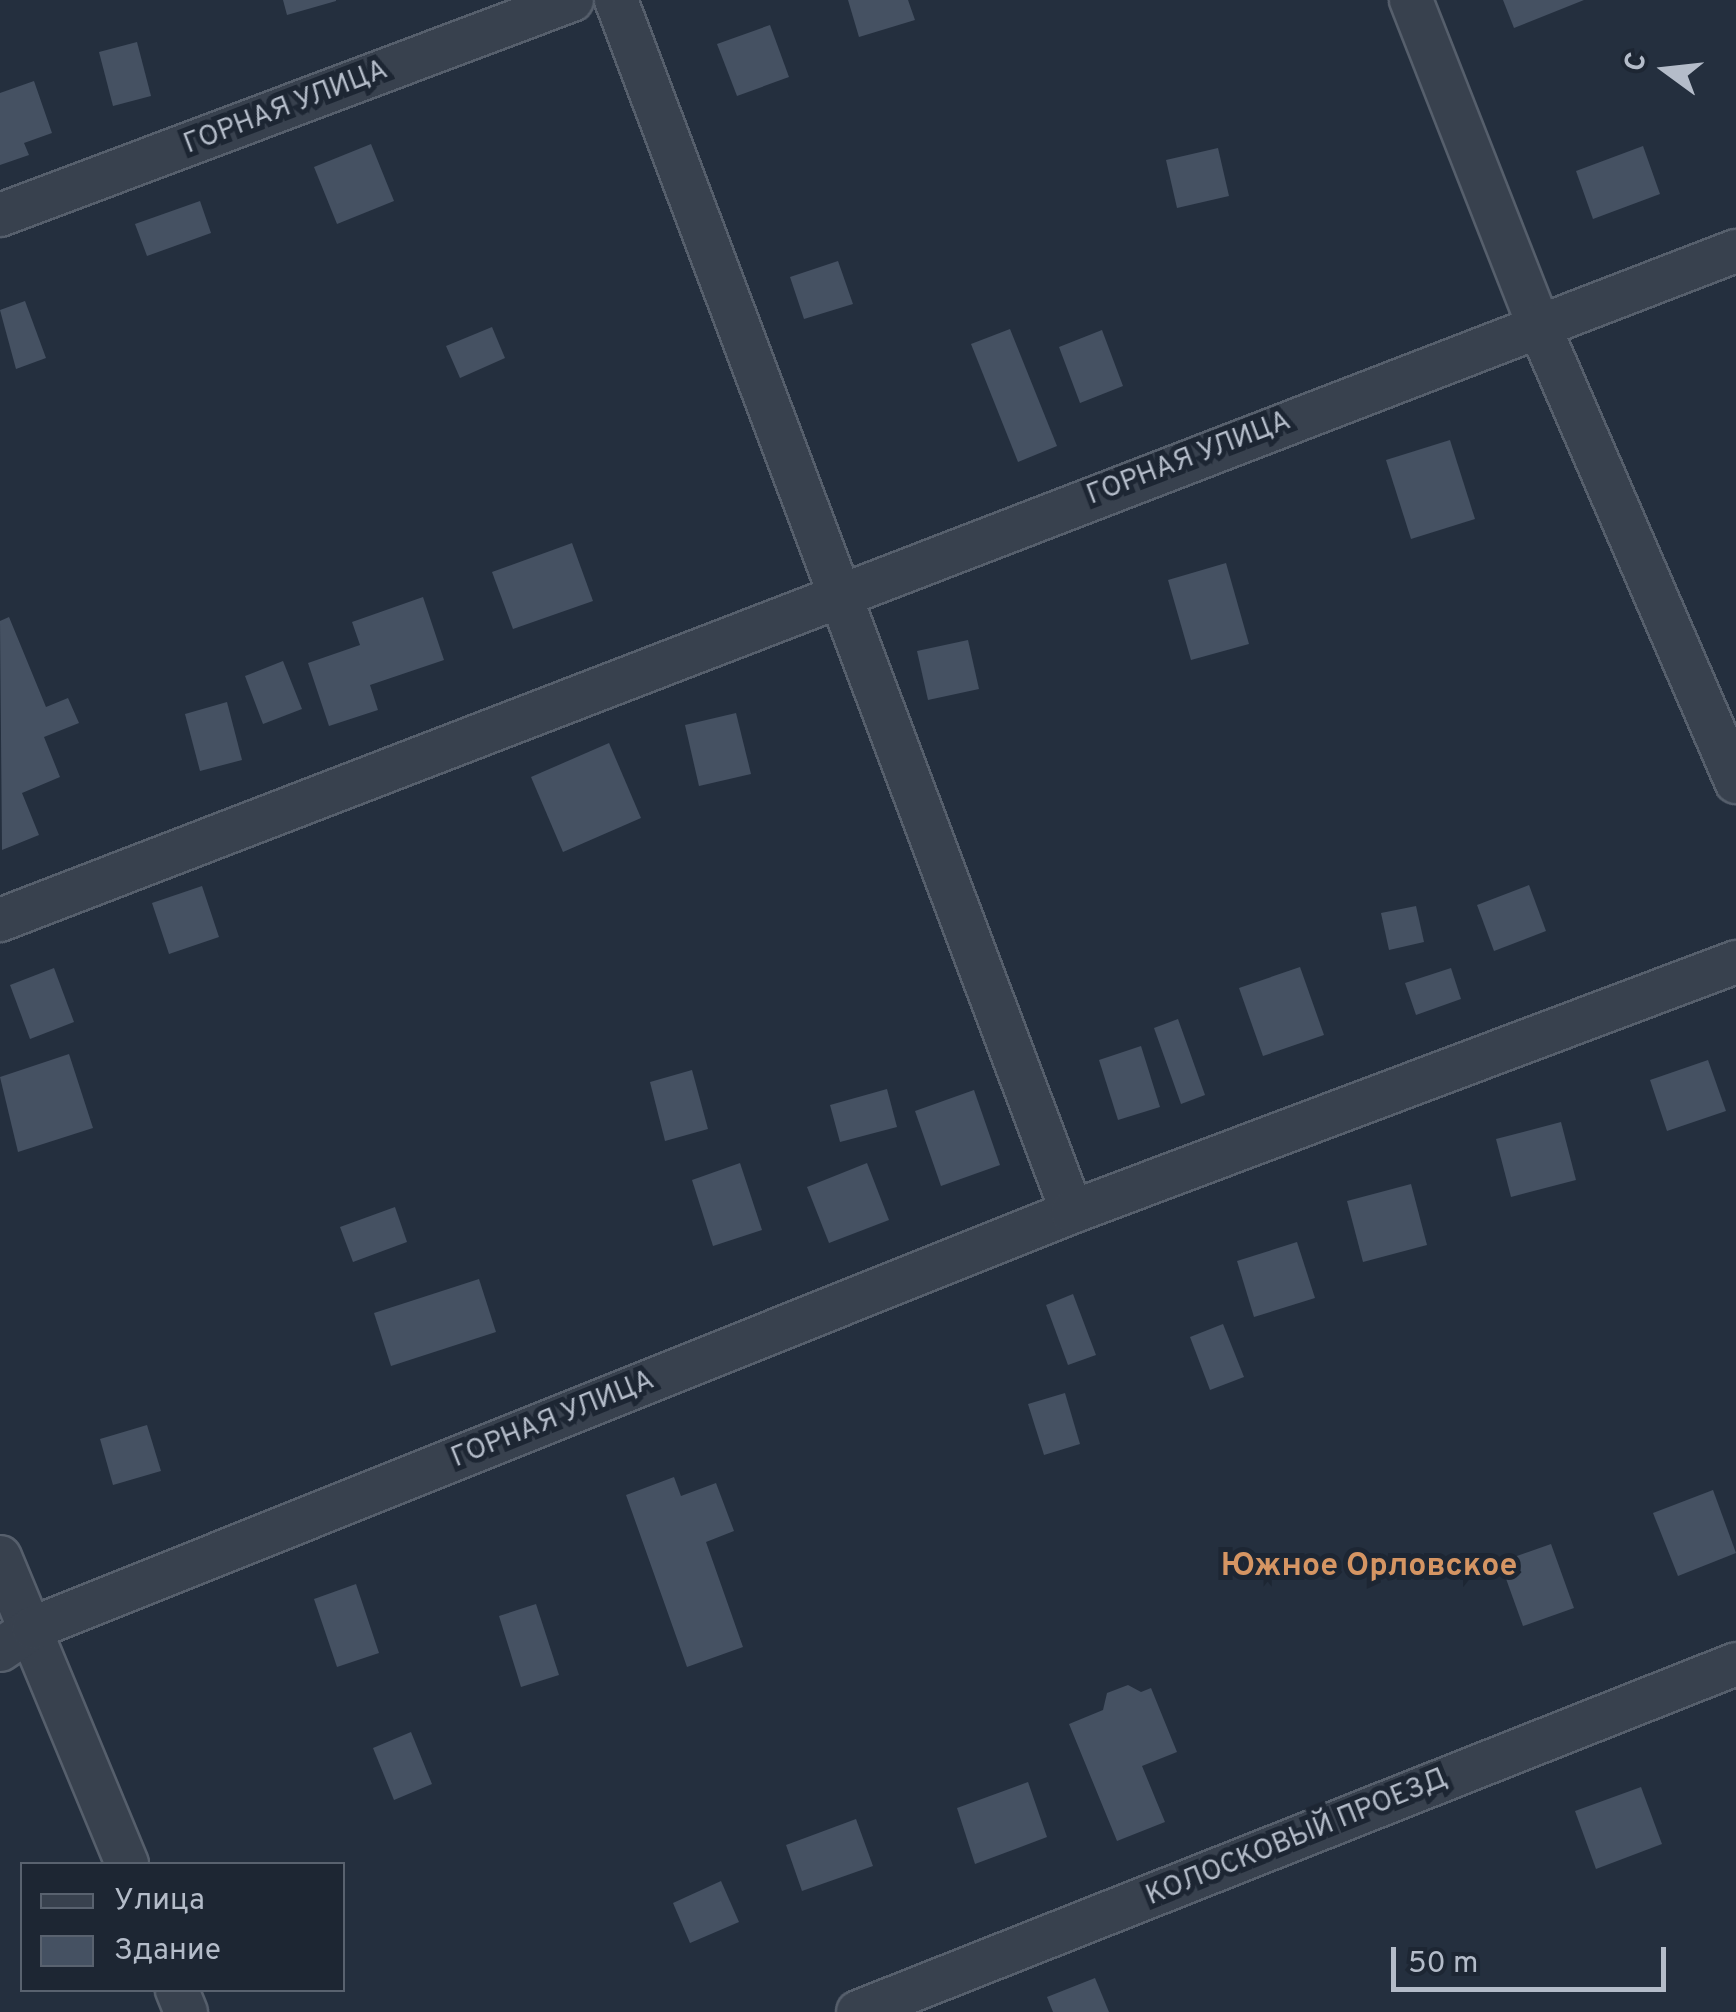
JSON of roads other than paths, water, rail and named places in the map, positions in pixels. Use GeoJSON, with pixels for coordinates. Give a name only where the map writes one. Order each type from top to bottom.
{"type":"FeatureCollection","features":[{"type":"Feature","properties":{"kind":"street","name":"ГОРНАЯ УЛИЦА"},"geometry":{"type":"LineString","coordinates":[[0,215],[572,0]]}},
{"type":"Feature","properties":{"kind":"street"},"geometry":{"type":"LineString","coordinates":[[616,0],[1072,1212]]}},
{"type":"Feature","properties":{"kind":"street"},"geometry":{"type":"LineString","coordinates":[[1411,0],[1539,326],[1736,782]]}},
{"type":"Feature","properties":{"kind":"street","name":"ГОРНАЯ УЛИЦА"},"geometry":{"type":"LineString","coordinates":[[0,920],[839,592],[1736,251]]}},
{"type":"Feature","properties":{"kind":"street","name":"ГОРНАЯ УЛИЦА"},"geometry":{"type":"LineString","coordinates":[[16,1639],[1072,1212],[1736,962]]}},
{"type":"Feature","properties":{"kind":"street"},"geometry":{"type":"LineString","coordinates":[[0,1556],[16,1639],[126,1862]]}},
{"type":"Feature","properties":{"kind":"street","name":"КОЛОСКОВЫЙ ПРОЕЗД"},"geometry":{"type":"LineString","coordinates":[[858,2012],[1736,1664]]}},
{"type":"Feature","properties":{"kind":"district","name":"Южное Орловское"},"geometry":{"type":"Point","coordinates":[1369,1567]}}]}
